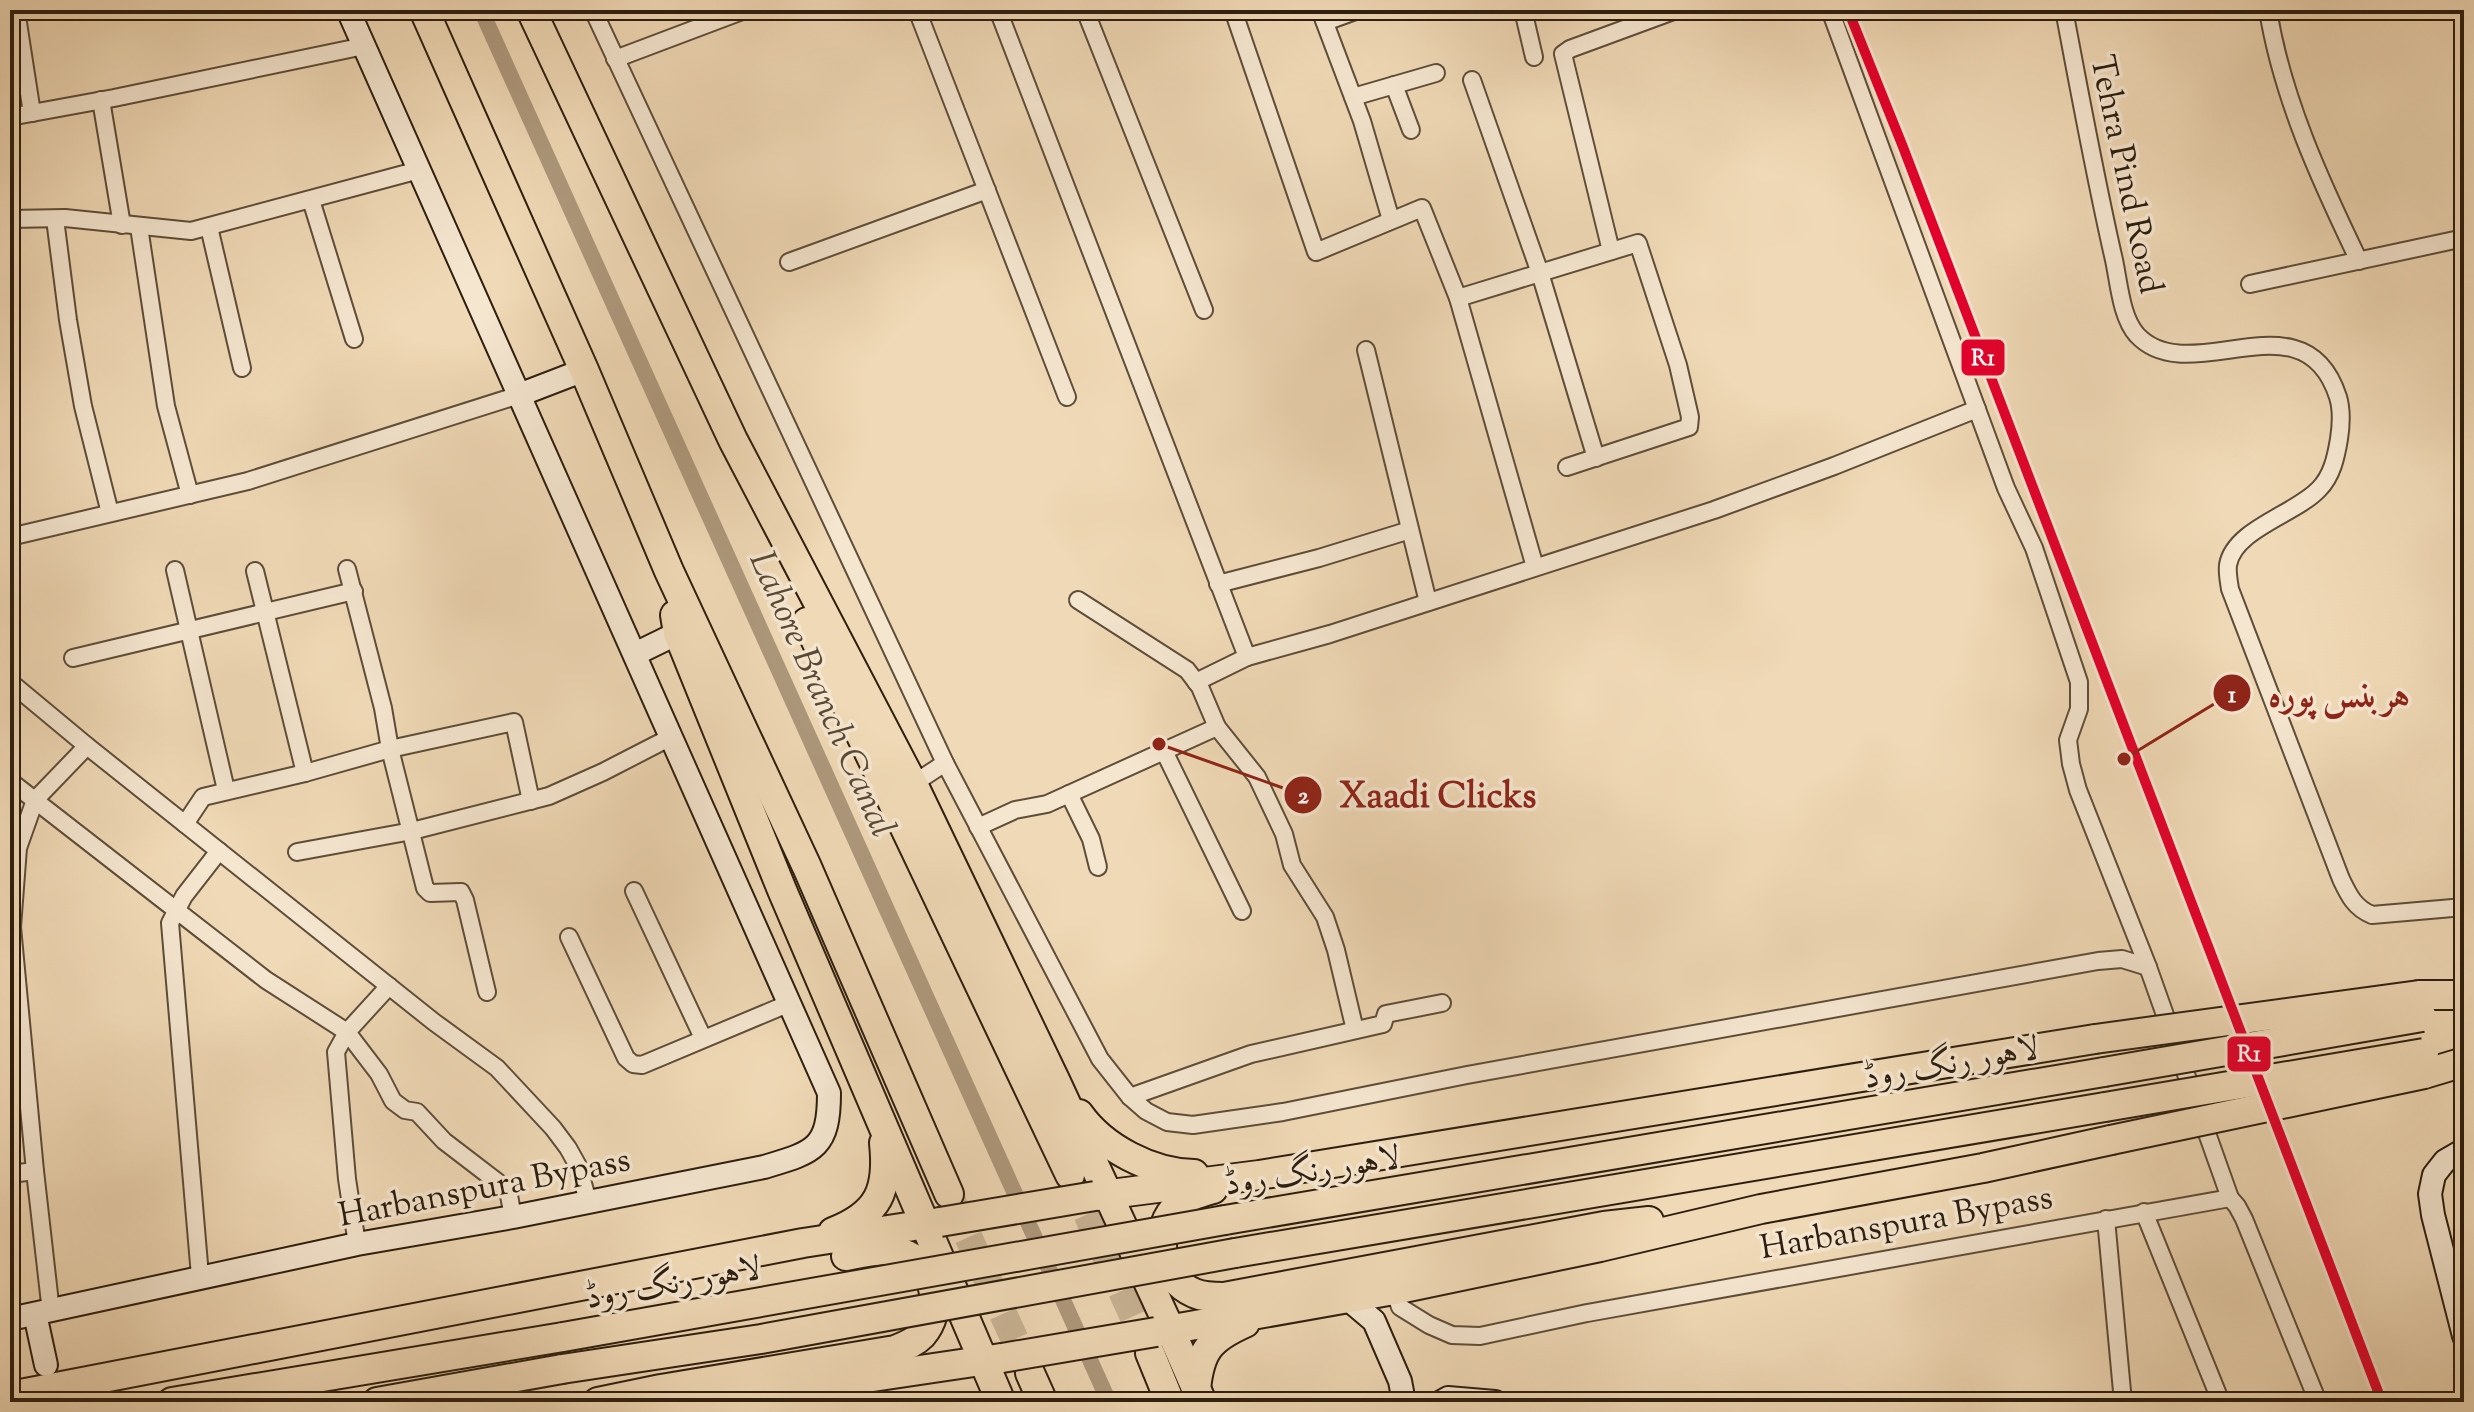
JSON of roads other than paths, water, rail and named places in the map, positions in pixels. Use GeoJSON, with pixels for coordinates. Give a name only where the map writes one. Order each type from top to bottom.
{"type":"FeatureCollection","features":[{"type":"Feature","properties":{"kind":"highway"},"geometry":{"type":"LineString","coordinates":[[424,10],[584,370],[669,571],[807,867],[949,1194]]}},
{"type":"Feature","properties":{"kind":"highway"},"geometry":{"type":"LineString","coordinates":[[531,10],[733,440],[913,784],[1056,1082],[1159,1338],[1170,1402]]}},
{"type":"Feature","properties":{"kind":"highway"},"geometry":{"type":"LineString","coordinates":[[733,440],[802,611],[1070,1175]]}},
{"type":"Feature","properties":{"kind":"highway"},"geometry":{"type":"LineString","coordinates":[[669,571],[678,633],[881,1123],[933,1223],[993,1360],[1000,1402]]}},
{"type":"Feature","properties":{"kind":"highway"},"geometry":{"type":"LineString","coordinates":[[10,1396],[803,1243],[1101,1195],[1259,1175],[2095,1039],[2420,1006],[2464,995]]}},
{"type":"Feature","properties":{"kind":"highway","name":"لاہور رنگ روڈ"},"geometry":{"type":"LineString","coordinates":[[172,1402],[2104,1072],[2420,1006],[2464,1010]]}},
{"type":"Feature","properties":{"kind":"highway","name":"لاہور رنگ روڈ"},"geometry":{"type":"LineString","coordinates":[[377,1402],[562,1369],[761,1339],[1235,1253],[2105,1107],[2424,1064],[2464,1046]]}},
{"type":"Feature","properties":{"kind":"highway"},"geometry":{"type":"LineString","coordinates":[[704,1402],[1159,1338],[1267,1313],[1600,1247],[1761,1209],[1983,1168],[2424,1064],[2464,1062]]}},
{"type":"Feature","properties":{"kind":"highway"},"geometry":{"type":"LineString","coordinates":[[1056,1082],[1087,1125],[1109,1144],[1130,1156],[1179,1174],[1259,1175]]}},
{"type":"Feature","properties":{"kind":"highway"},"geometry":{"type":"LineString","coordinates":[[803,1243],[841,1229],[874,1208],[883,1191],[886,1165],[881,1123]]}},
{"type":"Feature","properties":{"kind":"highway"},"geometry":{"type":"LineString","coordinates":[[1259,1175],[1188,1198],[1165,1223],[1163,1258],[1169,1272],[1193,1293],[1224,1297],[1604,1226],[1761,1209]]}},
{"type":"Feature","properties":{"kind":"highway"},"geometry":{"type":"LineString","coordinates":[[500,1301],[646,1288],[892,1250],[907,1255],[921,1265],[930,1278],[935,1293],[935,1308],[930,1323],[909,1345],[598,1402]]}},
{"type":"Feature","properties":{"kind":"highway"},"geometry":{"type":"LineString","coordinates":[[1199,1396],[1202,1356],[1212,1342],[1226,1331],[1267,1313]]}},
{"type":"Feature","properties":{"kind":"highway"},"geometry":{"type":"LineString","coordinates":[[1159,1338],[1199,1396]]}},
{"type":"Feature","properties":{"kind":"highway"},"geometry":{"type":"LineString","coordinates":[[919,1371],[968,1379],[1000,1402]]}},
{"type":"Feature","properties":{"kind":"highway"},"geometry":{"type":"LineString","coordinates":[[1030,1373],[1043,1402]]}},
{"type":"Feature","properties":{"kind":"highway"},"geometry":{"type":"LineString","coordinates":[[820,1402],[829,1392],[848,1381]]}},
{"type":"Feature","properties":{"kind":"street"},"geometry":{"type":"LineString","coordinates":[[16,10],[32,113]]}},
{"type":"Feature","properties":{"kind":"street","name":"Harbanspura Bypass"},"geometry":{"type":"LineString","coordinates":[[10,1319],[357,1244],[513,1217],[764,1167],[801,1156],[815,1147],[825,1135],[829,1093],[348,10]]}},
{"type":"Feature","properties":{"kind":"street"},"geometry":{"type":"LineString","coordinates":[[593,10],[945,763],[1100,1059],[1130,1097],[1146,1111],[1167,1122],[1193,1125],[1283,1112],[1467,1075],[2098,961],[2122,959],[2148,967]]}},
{"type":"Feature","properties":{"kind":"street"},"geometry":{"type":"LineString","coordinates":[[615,59],[745,10]]}},
{"type":"Feature","properties":{"kind":"street"},"geometry":{"type":"LineString","coordinates":[[917,10],[1067,397]]}},
{"type":"Feature","properties":{"kind":"street"},"geometry":{"type":"LineString","coordinates":[[998,10],[1247,657]]}},
{"type":"Feature","properties":{"kind":"street"},"geometry":{"type":"LineString","coordinates":[[1085,10],[1204,310]]}},
{"type":"Feature","properties":{"kind":"street"},"geometry":{"type":"LineString","coordinates":[[1233,10],[1316,252],[1422,208],[1458,298],[1535,567]]}},
{"type":"Feature","properties":{"kind":"street"},"geometry":{"type":"LineString","coordinates":[[1358,10],[1322,16],[1353,97],[1391,220]]}},
{"type":"Feature","properties":{"kind":"street"},"geometry":{"type":"LineString","coordinates":[[1523,10],[1534,57]]}},
{"type":"Feature","properties":{"kind":"street"},"geometry":{"type":"LineString","coordinates":[[1611,251],[1563,54],[1676,10]]}},
{"type":"Feature","properties":{"kind":"street"},"geometry":{"type":"LineString","coordinates":[[1830,10],[2006,488],[2034,548],[2079,682],[2079,709],[2068,740],[2078,790],[2148,967],[2230,1198],[2244,1219],[2318,1402]]}},
{"type":"Feature","properties":{"kind":"street","name":"Tehra Pind Road"},"geometry":{"type":"LineString","coordinates":[[2064,10],[2103,213],[2125,310],[2134,332],[2150,347],[2167,353],[2189,355],[2264,344],[2293,349],[2315,360],[2328,375],[2338,399],[2341,425],[2330,475],[2319,490],[2251,534],[2237,547],[2228,563],[2228,575],[2230,589],[2341,879],[2351,900],[2372,915],[2464,907]]}},
{"type":"Feature","properties":{"kind":"street"},"geometry":{"type":"LineString","coordinates":[[2268,10],[2285,83],[2331,202],[2359,261]]}},
{"type":"Feature","properties":{"kind":"street"},"geometry":{"type":"LineString","coordinates":[[10,117],[364,46]]}},
{"type":"Feature","properties":{"kind":"street"},"geometry":{"type":"LineString","coordinates":[[1353,97],[1436,73]]}},
{"type":"Feature","properties":{"kind":"street"},"geometry":{"type":"LineString","coordinates":[[1472,80],[1540,273],[1596,458]]}},
{"type":"Feature","properties":{"kind":"street"},"geometry":{"type":"LineString","coordinates":[[1394,85],[1411,130]]}},
{"type":"Feature","properties":{"kind":"street"},"geometry":{"type":"LineString","coordinates":[[101,100],[166,406],[190,495]]}},
{"type":"Feature","properties":{"kind":"street"},"geometry":{"type":"LineString","coordinates":[[10,219],[55,219],[191,231],[419,170]]}},
{"type":"Feature","properties":{"kind":"street"},"geometry":{"type":"LineString","coordinates":[[789,262],[987,190]]}},
{"type":"Feature","properties":{"kind":"street"},"geometry":{"type":"LineString","coordinates":[[311,200],[354,339]]}},
{"type":"Feature","properties":{"kind":"street"},"geometry":{"type":"LineString","coordinates":[[55,219],[83,406],[110,513]]}},
{"type":"Feature","properties":{"kind":"street"},"geometry":{"type":"LineString","coordinates":[[209,227],[242,368]]}},
{"type":"Feature","properties":{"kind":"street"},"geometry":{"type":"LineString","coordinates":[[2250,284],[2464,238]]}},
{"type":"Feature","properties":{"kind":"street"},"geometry":{"type":"LineString","coordinates":[[1458,298],[1638,243],[1678,365],[1690,417],[1689,427],[1567,467]]}},
{"type":"Feature","properties":{"kind":"street"},"geometry":{"type":"LineString","coordinates":[[1366,350],[1428,602]]}},
{"type":"Feature","properties":{"kind":"street"},"geometry":{"type":"LineString","coordinates":[[10,537],[248,481],[519,395],[584,370]]}},
{"type":"Feature","properties":{"kind":"street"},"geometry":{"type":"LineString","coordinates":[[1196,682],[1247,657],[1330,634],[1714,510],[1977,409]]}},
{"type":"Feature","properties":{"kind":"street"},"geometry":{"type":"LineString","coordinates":[[1218,584],[1410,530]]}},
{"type":"Feature","properties":{"kind":"street"},"geometry":{"type":"LineString","coordinates":[[347,569],[425,888],[430,893],[461,892],[487,992]]}},
{"type":"Feature","properties":{"kind":"street"},"geometry":{"type":"LineString","coordinates":[[175,570],[226,790]]}},
{"type":"Feature","properties":{"kind":"street"},"geometry":{"type":"LineString","coordinates":[[255,571],[305,773]]}},
{"type":"Feature","properties":{"kind":"street"},"geometry":{"type":"LineString","coordinates":[[73,658],[354,591]]}},
{"type":"Feature","properties":{"kind":"street"},"geometry":{"type":"LineString","coordinates":[[1078,600],[1187,670],[1196,682],[1217,727],[1257,777],[1284,834],[1292,865],[1325,917],[1355,1030]]}},
{"type":"Feature","properties":{"kind":"street"},"geometry":{"type":"LineString","coordinates":[[635,654],[678,633]]}},
{"type":"Feature","properties":{"kind":"street"},"geometry":{"type":"LineString","coordinates":[[10,682],[389,986],[497,1068],[553,1128],[578,1166],[588,1201]]}},
{"type":"Feature","properties":{"kind":"street"},"geometry":{"type":"LineString","coordinates":[[185,824],[203,797],[390,749],[514,722],[531,801]]}},
{"type":"Feature","properties":{"kind":"street"},"geometry":{"type":"LineString","coordinates":[[978,827],[1015,810],[1047,804],[1217,727]]}},
{"type":"Feature","properties":{"kind":"street"},"geometry":{"type":"LineString","coordinates":[[297,852],[412,831],[549,796],[671,737]]}},
{"type":"Feature","properties":{"kind":"street"},"geometry":{"type":"LineString","coordinates":[[46,1365],[35,1171],[18,1079],[12,927],[18,848],[35,800],[87,746]]}},
{"type":"Feature","properties":{"kind":"street"},"geometry":{"type":"LineString","coordinates":[[1164,751],[1242,911]]}},
{"type":"Feature","properties":{"kind":"street"},"geometry":{"type":"LineString","coordinates":[[913,784],[945,763]]}},
{"type":"Feature","properties":{"kind":"street"},"geometry":{"type":"LineString","coordinates":[[10,781],[266,980],[347,1032],[379,1074],[393,1101],[405,1110],[417,1112],[444,1141],[508,1190],[513,1217]]}},
{"type":"Feature","properties":{"kind":"street"},"geometry":{"type":"LineString","coordinates":[[1069,794],[1091,839],[1098,867]]}},
{"type":"Feature","properties":{"kind":"street"},"geometry":{"type":"LineString","coordinates":[[200,1276],[170,923],[184,896],[219,851]]}},
{"type":"Feature","properties":{"kind":"street"},"geometry":{"type":"LineString","coordinates":[[634,891],[703,1038]]}},
{"type":"Feature","properties":{"kind":"street"},"geometry":{"type":"LineString","coordinates":[[569,937],[626,1058],[633,1064],[642,1065],[790,1003]]}},
{"type":"Feature","properties":{"kind":"street"},"geometry":{"type":"LineString","coordinates":[[357,1244],[347,1179],[336,1052],[347,1032],[389,986]]}},
{"type":"Feature","properties":{"kind":"street"},"geometry":{"type":"LineString","coordinates":[[1130,1097],[1251,1054],[1383,1024],[1386,1014],[1442,1003]]}},
{"type":"Feature","properties":{"kind":"street"},"geometry":{"type":"LineString","coordinates":[[2464,1150],[2445,1161],[2434,1175],[2430,1194],[2464,1336]]}},
{"type":"Feature","properties":{"kind":"street"},"geometry":{"type":"LineString","coordinates":[[10,1174],[35,1171]]}},
{"type":"Feature","properties":{"kind":"street","name":"Harbanspura Bypass"},"geometry":{"type":"LineString","coordinates":[[1394,1290],[1400,1307],[1429,1325],[1452,1335],[1480,1336],[1603,1310],[2230,1198]]}},
{"type":"Feature","properties":{"kind":"street"},"geometry":{"type":"LineString","coordinates":[[2144,1212],[2221,1402]]}},
{"type":"Feature","properties":{"kind":"street"},"geometry":{"type":"LineString","coordinates":[[2106,1219],[2123,1402]]}},
{"type":"Feature","properties":{"kind":"street"},"geometry":{"type":"LineString","coordinates":[[1348,1299],[1374,1321],[1400,1381],[1404,1402]]}},
{"type":"Feature","properties":{"kind":"street"},"geometry":{"type":"LineString","coordinates":[[1441,1402],[1448,1398],[1495,1402]]}},
{"type":"Feature","properties":{"kind":"waterway","name":"Lahore Branch Canal"},"geometry":{"type":"LineString","coordinates":[[481,10],[1109,1402]]}},
{"type":"Feature","properties":{"kind":"tunnel"},"geometry":{"type":"LineString","coordinates":[[1070,1176],[1150,1353]]}},
{"type":"Feature","properties":{"kind":"tunnel"},"geometry":{"type":"LineString","coordinates":[[951,1199],[1030,1373]]}},
{"type":"Feature","properties":{"kind":"place","name":"Xaadi Clicks"},"geometry":{"type":"Point","coordinates":[1159,744]}},
{"type":"Feature","properties":{"kind":"place","name":"ہربنس پورہ"},"geometry":{"type":"Point","coordinates":[2124,759]}}]}
